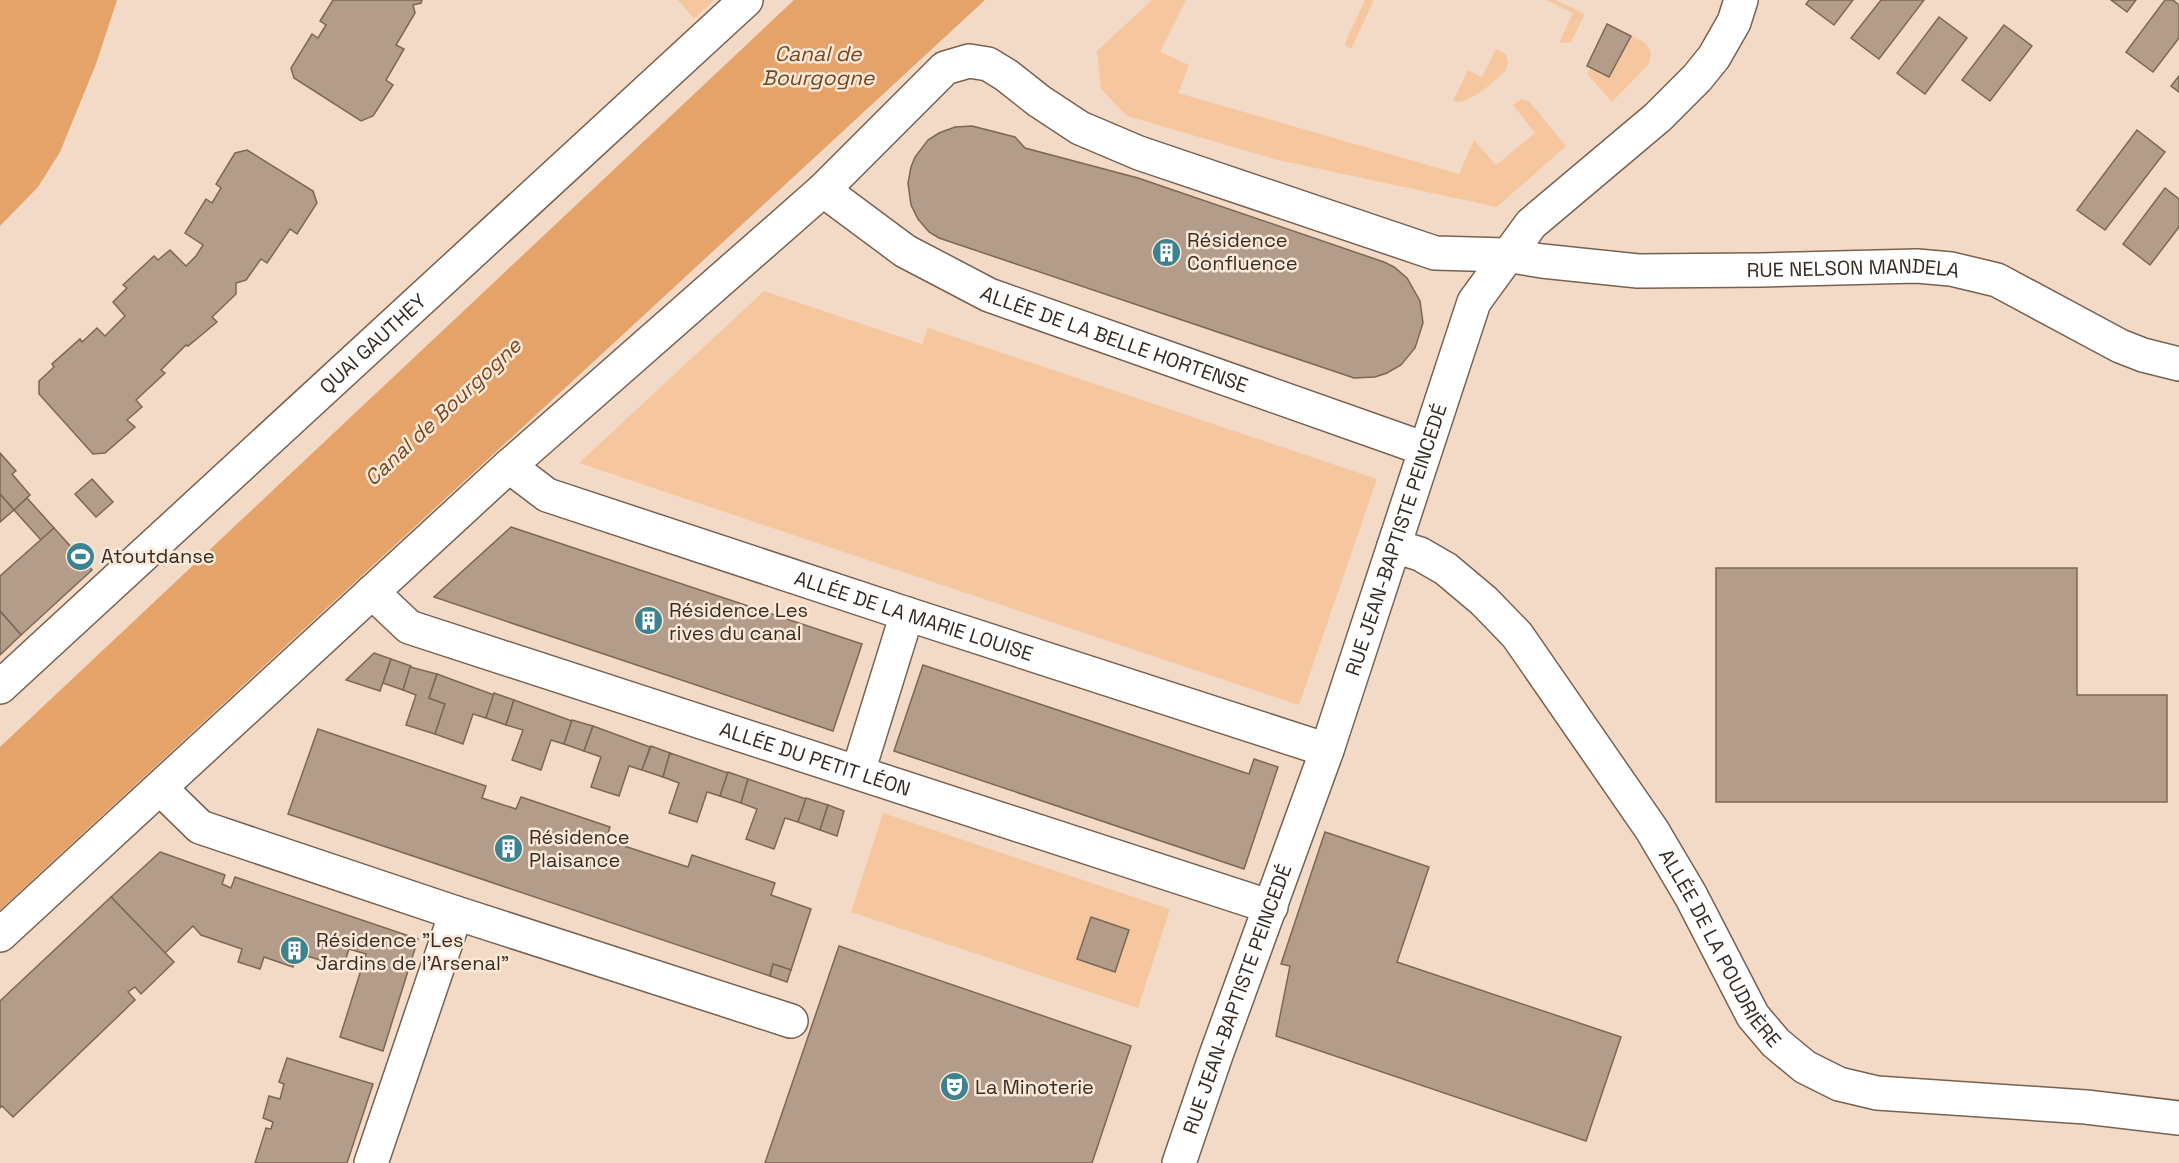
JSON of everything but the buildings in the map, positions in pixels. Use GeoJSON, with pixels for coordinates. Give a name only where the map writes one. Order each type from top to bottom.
{"type":"FeatureCollection","features":[{"type":"Feature","properties":{"kind":"street","name":"QUAI GAUTHEY"},"geometry":{"type":"LineString","coordinates":[[0,687],[746,0]]}},
{"type":"Feature","properties":{"kind":"street","name":"RUE JEAN-BAPTISTE PEINCEDÉ"},"geometry":{"type":"LineString","coordinates":[[1179,1163],[1216,1055],[1328,750],[1474,302],[1506,255],[1531,224],[1658,117],[1697,78],[1714,57],[1734,22],[1741,0]]}},
{"type":"Feature","properties":{"kind":"street","name":"RUE NELSON MANDELA"},"geometry":{"type":"LineString","coordinates":[[0,935],[509,466],[824,190],[945,69],[969,61],[988,64],[1080,128],[1139,153],[1435,253],[1506,255],[1638,271],[1917,266],[1951,269],[1997,280],[2120,346],[2143,355],[2179,364]]}},
{"type":"Feature","properties":{"kind":"street","name":"ALLÉE DE LA BELLE HORTENSE"},"geometry":{"type":"LineString","coordinates":[[824,190],[905,251],[989,295],[1425,449]]}},
{"type":"Feature","properties":{"kind":"street","name":"ALLÉE DE LA MARIE LOUISE"},"geometry":{"type":"LineString","coordinates":[[509,466],[547,495],[1328,750]]}},
{"type":"Feature","properties":{"kind":"street","name":"ALLÉE DE LA POUDRIÈRE"},"geometry":{"type":"LineString","coordinates":[[1394,546],[1420,554],[1446,569],[1484,601],[1517,635],[1652,830],[1691,896],[1753,1016],[1776,1043],[1805,1067],[1839,1084],[1877,1093],[2086,1107],[2179,1118]]}},
{"type":"Feature","properties":{"kind":"street","name":"ALLÉE DU PETIT LÉON"},"geometry":{"type":"LineString","coordinates":[[372,592],[409,627],[1271,907]]}},
{"type":"Feature","properties":{"kind":"street"},"geometry":{"type":"LineString","coordinates":[[858,772],[907,614]]}},
{"type":"Feature","properties":{"kind":"street"},"geometry":{"type":"LineString","coordinates":[[159,788],[200,826],[791,1022]]}},
{"type":"Feature","properties":{"kind":"street"},"geometry":{"type":"LineString","coordinates":[[371,1163],[456,912]]}},
{"type":"Feature","properties":{"kind":"shaded area"},"geometry":{"type":"Polygon","coordinates":[[[678,0],[714,0],[694,19],[678,0]]]}},
{"type":"Feature","properties":{"kind":"shaded area"},"geometry":{"type":"Polygon","coordinates":[[[1152,0],[1186,0],[1160,52],[1189,65],[1178,93],[1459,174],[1474,140],[1496,165],[1535,133],[1513,105],[1522,99],[1529,101],[1566,146],[1497,207],[1278,160],[1127,116],[1101,89],[1097,51],[1152,0]]]}},
{"type":"Feature","properties":{"kind":"shaded area"},"geometry":{"type":"Polygon","coordinates":[[[1365,0],[1374,0],[1351,49],[1345,45],[1346,41],[1365,0]]]}},
{"type":"Feature","properties":{"kind":"shaded area"},"geometry":{"type":"Polygon","coordinates":[[[1546,0],[1556,0],[1585,14],[1571,42],[1559,43],[1573,13],[1546,0]]]}},
{"type":"Feature","properties":{"kind":"shaded area"},"geometry":{"type":"Polygon","coordinates":[[[1631,36],[1648,46],[1650,59],[1648,65],[1612,102],[1587,74],[1591,68],[1631,36]]]}},
{"type":"Feature","properties":{"kind":"shaded area"},"geometry":{"type":"Polygon","coordinates":[[[1496,49],[1506,54],[1508,64],[1506,70],[1473,96],[1459,102],[1453,101],[1468,70],[1482,77],[1496,49]]]}},
{"type":"Feature","properties":{"kind":"shaded area"},"geometry":{"type":"Polygon","coordinates":[[[764,291],[922,344],[928,328],[1377,479],[1299,705],[579,463],[764,291]]]}},
{"type":"Feature","properties":{"kind":"shaded area"},"geometry":{"type":"Polygon","coordinates":[[[883,813],[1170,909],[1138,1008],[851,912],[883,813]]]}},
{"type":"Feature","properties":{"kind":"water"},"geometry":{"type":"Polygon","coordinates":[[[0,0],[117,0],[96,64],[60,152],[38,187],[0,226],[0,0]]]}},
{"type":"Feature","properties":{"kind":"water","name":"Canal de Bourgogne"},"geometry":{"type":"Polygon","coordinates":[[[794,0],[985,0],[0,910],[0,747],[794,0]]]}},
{"type":"Feature","properties":{"kind":"place","name":"Résidence Confluence"},"geometry":{"type":"Point","coordinates":[1166,252]}},
{"type":"Feature","properties":{"kind":"place","name":"Atoutdanse"},"geometry":{"type":"Point","coordinates":[80,556]}},
{"type":"Feature","properties":{"kind":"place","name":"Résidence Les rives du canal"},"geometry":{"type":"Point","coordinates":[648,621]}},
{"type":"Feature","properties":{"kind":"place","name":"Résidence Plaisance"},"geometry":{"type":"Point","coordinates":[508,848]}},
{"type":"Feature","properties":{"kind":"place","name":"Résidence \"Les Jardins de l'Arsenal\""},"geometry":{"type":"Point","coordinates":[295,951]}},
{"type":"Feature","properties":{"kind":"place","name":"La Minoterie"},"geometry":{"type":"Point","coordinates":[954,1087]}}]}
